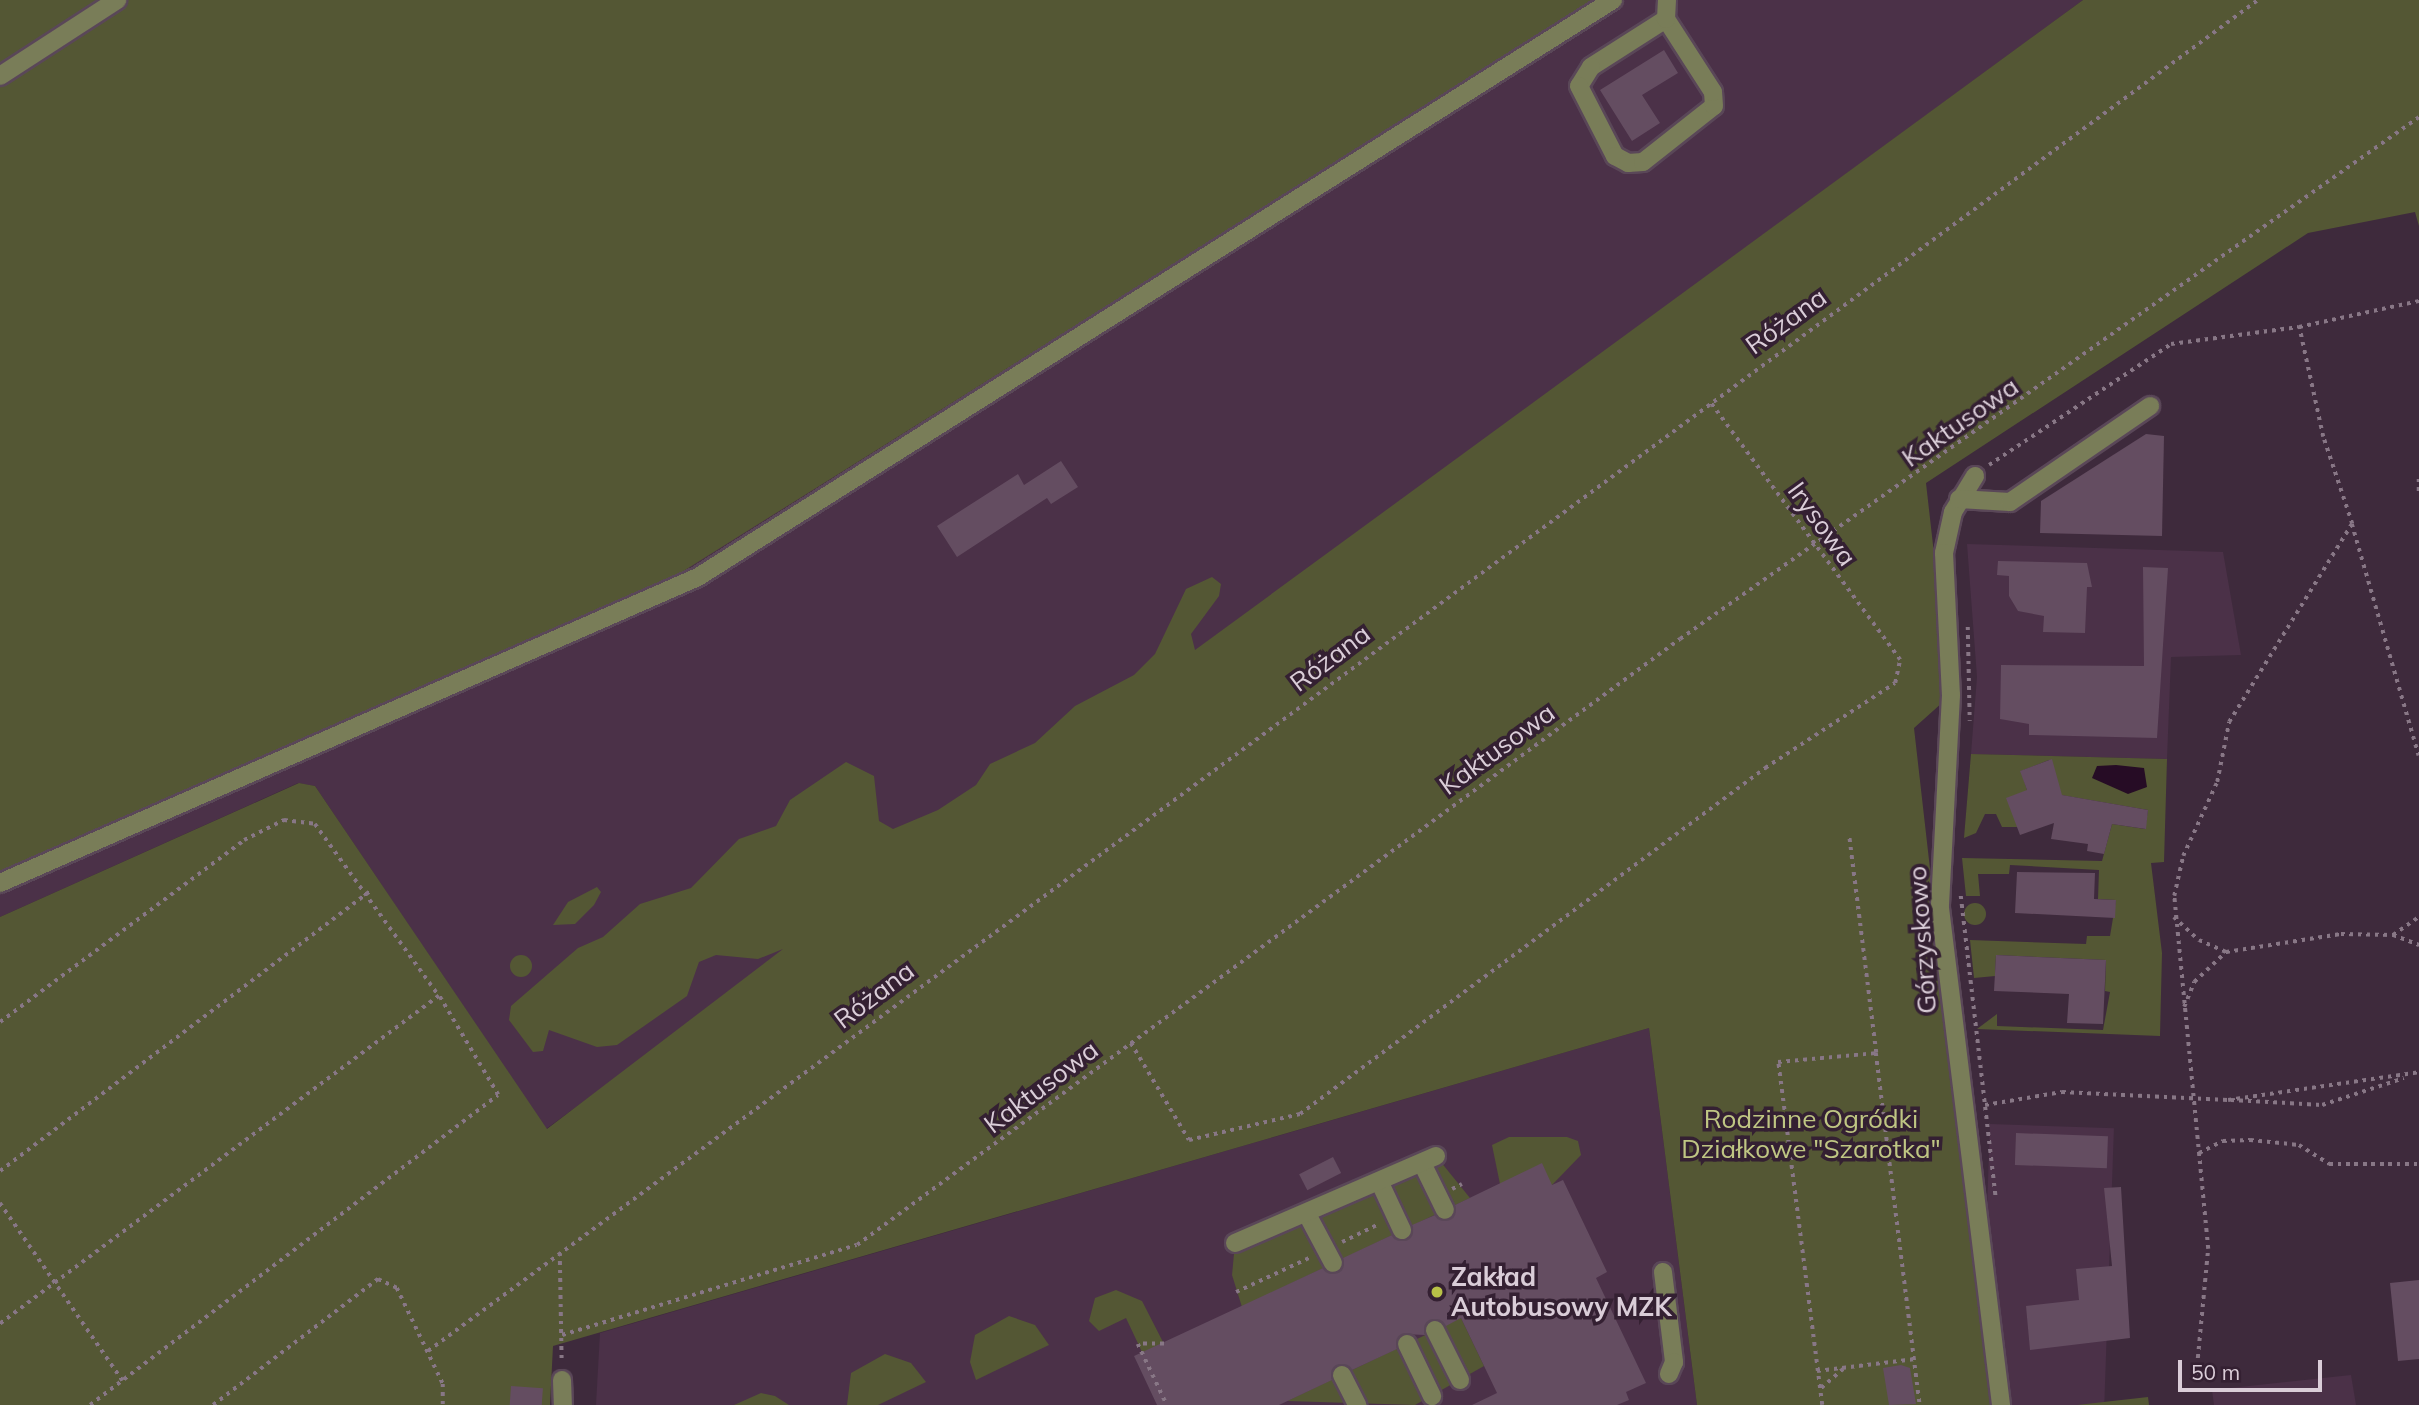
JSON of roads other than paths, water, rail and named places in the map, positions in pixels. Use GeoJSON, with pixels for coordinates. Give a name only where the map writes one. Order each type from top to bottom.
{"type":"FeatureCollection","features":[{"type":"Feature","properties":{"kind":"street"},"geometry":{"type":"LineString","coordinates":[[0,76],[117,0]]}},
{"type":"Feature","properties":{"kind":"street"},"geometry":{"type":"LineString","coordinates":[[0,883],[698,577],[1613,0]]}},
{"type":"Feature","properties":{"kind":"street"},"geometry":{"type":"LineString","coordinates":[[1666,19],[1591,67],[1579,86],[1615,156],[1628,163],[1643,162],[1714,106],[1713,92],[1666,19],[1667,0]]}},
{"type":"Feature","properties":{"kind":"street"},"geometry":{"type":"LineString","coordinates":[[1959,499],[2010,502],[2150,406]]}},
{"type":"Feature","properties":{"kind":"street","name":"Górzyskowo"},"geometry":{"type":"LineString","coordinates":[[1975,476],[1959,499],[1944,553],[1951,695],[1940,908],[2001,1405]]}},
{"type":"Feature","properties":{"kind":"street"},"geometry":{"type":"LineString","coordinates":[[1235,1243],[1307,1216],[1429,1159],[1442,1203]]}},
{"type":"Feature","properties":{"kind":"street"},"geometry":{"type":"LineString","coordinates":[[1380,1183],[1399,1223]]}},
{"type":"Feature","properties":{"kind":"street"},"geometry":{"type":"LineString","coordinates":[[1307,1216],[1330,1256]]}},
{"type":"Feature","properties":{"kind":"street"},"geometry":{"type":"LineString","coordinates":[[1663,1272],[1674,1362],[1669,1374]]}},
{"type":"Feature","properties":{"kind":"street"},"geometry":{"type":"LineString","coordinates":[[1435,1330],[1461,1380]]}},
{"type":"Feature","properties":{"kind":"street"},"geometry":{"type":"LineString","coordinates":[[1407,1344],[1432,1396]]}},
{"type":"Feature","properties":{"kind":"street"},"geometry":{"type":"LineString","coordinates":[[1342,1375],[1357,1405]]}},
{"type":"Feature","properties":{"kind":"street"},"geometry":{"type":"LineString","coordinates":[[562,1380],[563,1405]]}},
{"type":"Feature","properties":{"kind":"place","name":"Zakład Autobusowy MZK"},"geometry":{"type":"Point","coordinates":[1437,1292]}},
{"type":"Feature","properties":{"kind":"park label","name":"Rodzinne Ogródki Działkowe \"Szarotka\""},"geometry":{"type":"Point","coordinates":[1811,1134]}}]}
